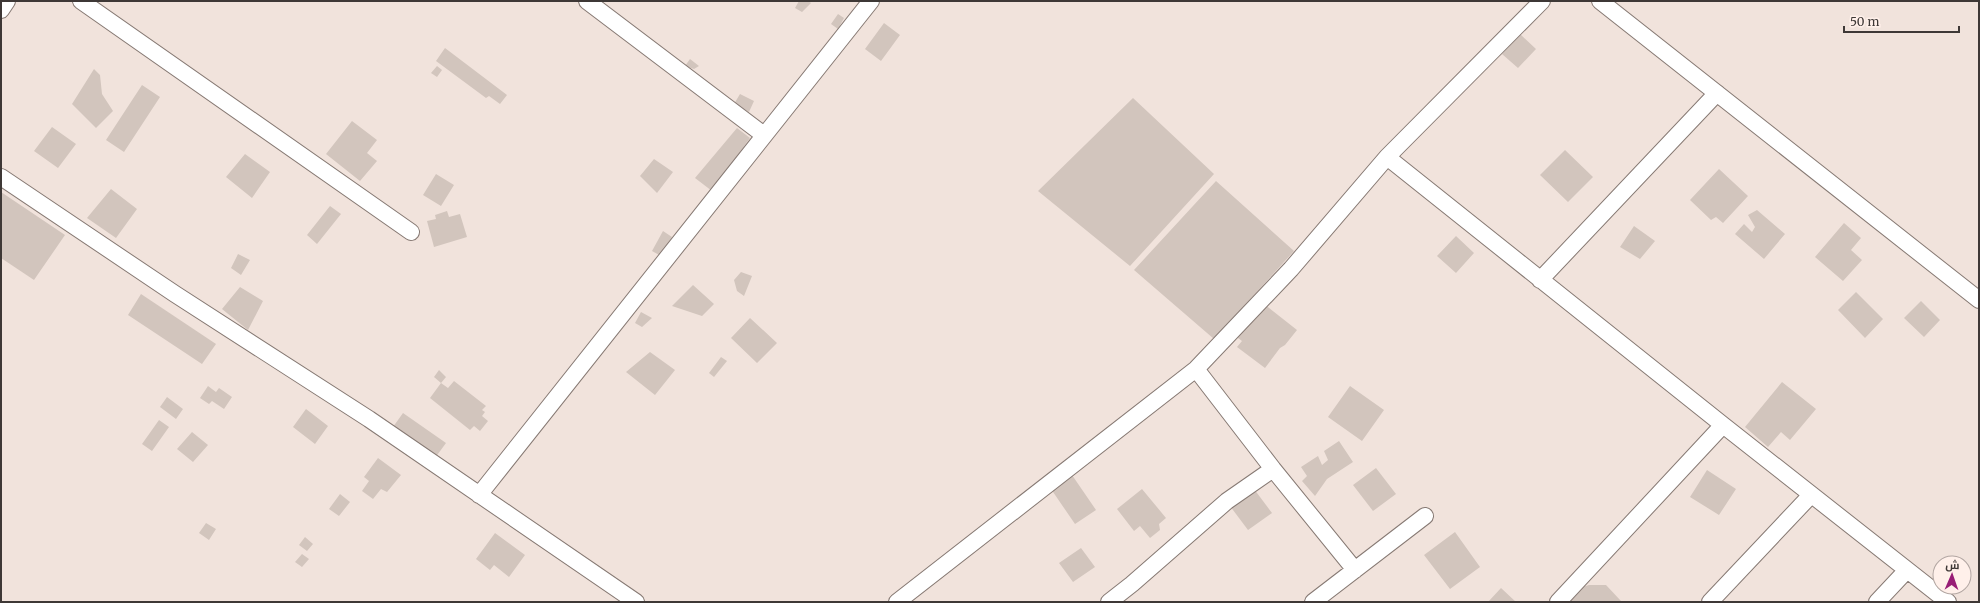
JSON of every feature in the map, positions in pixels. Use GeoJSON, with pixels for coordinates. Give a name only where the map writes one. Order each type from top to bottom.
{"type":"FeatureCollection","features":[{"type":"Feature","properties":{"kind":"street"},"geometry":{"type":"LineString","coordinates":[[1,10],[7,1]]}},
{"type":"Feature","properties":{"kind":"street"},"geometry":{"type":"LineString","coordinates":[[82,1],[412,232]]}},
{"type":"Feature","properties":{"kind":"street"},"geometry":{"type":"LineString","coordinates":[[587,1],[764,134]]}},
{"type":"Feature","properties":{"kind":"street"},"geometry":{"type":"LineString","coordinates":[[479,495],[871,1]]}},
{"type":"Feature","properties":{"kind":"street"},"geometry":{"type":"LineString","coordinates":[[897,602],[1196,369],[1291,269],[1387,157],[1542,1]]}},
{"type":"Feature","properties":{"kind":"street"},"geometry":{"type":"LineString","coordinates":[[1600,1],[1979,300]]}},
{"type":"Feature","properties":{"kind":"street"},"geometry":{"type":"LineString","coordinates":[[1540,280],[1717,93]]}},
{"type":"Feature","properties":{"kind":"street"},"geometry":{"type":"LineString","coordinates":[[1387,157],[1811,495],[1948,602]]}},
{"type":"Feature","properties":{"kind":"street"},"geometry":{"type":"LineString","coordinates":[[1,177],[175,294],[369,419],[636,602]]}},
{"type":"Feature","properties":{"kind":"street"},"geometry":{"type":"LineString","coordinates":[[1196,369],[1273,469],[1355,570]]}},
{"type":"Feature","properties":{"kind":"street"},"geometry":{"type":"LineString","coordinates":[[1558,602],[1723,425]]}},
{"type":"Feature","properties":{"kind":"street"},"geometry":{"type":"LineString","coordinates":[[1109,602],[1228,501],[1273,469]]}},
{"type":"Feature","properties":{"kind":"street"},"geometry":{"type":"LineString","coordinates":[[1710,602],[1811,495]]}},
{"type":"Feature","properties":{"kind":"street"},"geometry":{"type":"LineString","coordinates":[[1313,602],[1425,516]]}},
{"type":"Feature","properties":{"kind":"street"},"geometry":{"type":"LineString","coordinates":[[1877,602],[1907,570]]}},
{"type":"Feature","properties":{"kind":"building"},"geometry":{"type":"Polygon","coordinates":[[[799,1],[808,1],[811,3],[802,12],[795,8],[799,1]]]}},
{"type":"Feature","properties":{"kind":"building"},"geometry":{"type":"Polygon","coordinates":[[[838,14],[844,18],[838,29],[831,24],[838,14]]]}},
{"type":"Feature","properties":{"kind":"building"},"geometry":{"type":"Polygon","coordinates":[[[884,23],[900,35],[881,61],[865,49],[884,23]]]}},
{"type":"Feature","properties":{"kind":"building"},"geometry":{"type":"Polygon","coordinates":[[[1520,34],[1536,49],[1518,68],[1502,54],[1520,34]]]}},
{"type":"Feature","properties":{"kind":"building"},"geometry":{"type":"Polygon","coordinates":[[[445,48],[507,95],[500,104],[489,96],[486,98],[436,61],[445,48]]]}},
{"type":"Feature","properties":{"kind":"building"},"geometry":{"type":"Polygon","coordinates":[[[690,59],[699,66],[694,69],[685,66],[690,59]]]}},
{"type":"Feature","properties":{"kind":"building"},"geometry":{"type":"Polygon","coordinates":[[[437,66],[442,70],[437,77],[431,73],[437,66]]]}},
{"type":"Feature","properties":{"kind":"building"},"geometry":{"type":"Polygon","coordinates":[[[94,69],[100,75],[102,94],[113,111],[96,128],[72,104],[94,69]]]}},
{"type":"Feature","properties":{"kind":"building"},"geometry":{"type":"Polygon","coordinates":[[[142,85],[160,97],[124,152],[106,140],[142,85]]]}},
{"type":"Feature","properties":{"kind":"building"},"geometry":{"type":"Polygon","coordinates":[[[740,94],[754,101],[749,112],[734,104],[740,94]]]}},
{"type":"Feature","properties":{"kind":"building"},"geometry":{"type":"Polygon","coordinates":[[[1133,98],[1214,174],[1130,266],[1038,191],[1133,98]]]}},
{"type":"Feature","properties":{"kind":"building"},"geometry":{"type":"Polygon","coordinates":[[[352,121],[377,140],[367,153],[377,161],[360,181],[326,154],[352,121]]]}},
{"type":"Feature","properties":{"kind":"building"},"geometry":{"type":"Polygon","coordinates":[[[52,127],[76,144],[58,168],[34,151],[52,127]]]}},
{"type":"Feature","properties":{"kind":"building"},"geometry":{"type":"Polygon","coordinates":[[[737,128],[750,138],[712,191],[695,178],[737,128]]]}},
{"type":"Feature","properties":{"kind":"building"},"geometry":{"type":"Polygon","coordinates":[[[1565,150],[1593,177],[1568,202],[1540,175],[1565,150]]]}},
{"type":"Feature","properties":{"kind":"building"},"geometry":{"type":"Polygon","coordinates":[[[245,154],[270,172],[252,198],[226,177],[245,154]]]}},
{"type":"Feature","properties":{"kind":"building"},"geometry":{"type":"Polygon","coordinates":[[[654,159],[673,172],[657,193],[640,176],[654,159]]]}},
{"type":"Feature","properties":{"kind":"building"},"geometry":{"type":"Polygon","coordinates":[[[1719,169],[1748,196],[1723,223],[1716,217],[1711,220],[1690,200],[1719,169]]]}},
{"type":"Feature","properties":{"kind":"building"},"geometry":{"type":"Polygon","coordinates":[[[436,174],[454,185],[441,206],[423,195],[436,174]]]}},
{"type":"Feature","properties":{"kind":"building"},"geometry":{"type":"Polygon","coordinates":[[[1216,181],[1294,251],[1214,339],[1134,270],[1216,181]]]}},
{"type":"Feature","properties":{"kind":"building"},"geometry":{"type":"Polygon","coordinates":[[[111,189],[137,209],[116,238],[87,218],[111,189]]]}},
{"type":"Feature","properties":{"kind":"building"},"geometry":{"type":"Polygon","coordinates":[[[1,192],[65,235],[34,280],[1,258],[1,192]]]}},
{"type":"Feature","properties":{"kind":"building"},"geometry":{"type":"Polygon","coordinates":[[[330,206],[341,214],[317,244],[307,235],[330,206]]]}},
{"type":"Feature","properties":{"kind":"building"},"geometry":{"type":"Polygon","coordinates":[[[1757,210],[1785,234],[1764,259],[1735,234],[1744,224],[1752,232],[1755,227],[1748,215],[1757,210]]]}},
{"type":"Feature","properties":{"kind":"building"},"geometry":{"type":"Polygon","coordinates":[[[447,211],[449,217],[460,214],[467,237],[434,247],[427,221],[436,219],[435,215],[447,211]]]}},
{"type":"Feature","properties":{"kind":"building"},"geometry":{"type":"Polygon","coordinates":[[[1844,223],[1861,238],[1851,250],[1862,260],[1843,281],[1815,257],[1844,223]]]}},
{"type":"Feature","properties":{"kind":"building"},"geometry":{"type":"Polygon","coordinates":[[[1634,226],[1655,241],[1640,259],[1620,247],[1634,226]]]}},
{"type":"Feature","properties":{"kind":"building"},"geometry":{"type":"Polygon","coordinates":[[[663,231],[672,237],[661,256],[652,251],[663,231]]]}},
{"type":"Feature","properties":{"kind":"building"},"geometry":{"type":"Polygon","coordinates":[[[1456,236],[1474,253],[1456,273],[1437,256],[1456,236]]]}},
{"type":"Feature","properties":{"kind":"building"},"geometry":{"type":"Polygon","coordinates":[[[238,254],[250,260],[241,275],[231,268],[238,254]]]}},
{"type":"Feature","properties":{"kind":"building"},"geometry":{"type":"Polygon","coordinates":[[[741,272],[752,276],[744,296],[737,291],[734,280],[741,272]]]}},
{"type":"Feature","properties":{"kind":"building"},"geometry":{"type":"Polygon","coordinates":[[[693,285],[714,304],[702,316],[672,306],[693,285]]]}},
{"type":"Feature","properties":{"kind":"building"},"geometry":{"type":"Polygon","coordinates":[[[240,287],[263,301],[248,330],[222,309],[240,287]]]}},
{"type":"Feature","properties":{"kind":"building"},"geometry":{"type":"Polygon","coordinates":[[[1856,292],[1883,319],[1865,338],[1838,310],[1856,292]]]}},
{"type":"Feature","properties":{"kind":"building"},"geometry":{"type":"Polygon","coordinates":[[[141,294],[216,344],[202,364],[128,315],[141,294]]]}},
{"type":"Feature","properties":{"kind":"building"},"geometry":{"type":"Polygon","coordinates":[[[1921,301],[1940,320],[1924,337],[1904,318],[1921,301]]]}},
{"type":"Feature","properties":{"kind":"building"},"geometry":{"type":"Polygon","coordinates":[[[1264,304],[1297,330],[1285,345],[1280,348],[1265,368],[1237,347],[1242,341],[1234,335],[1264,304]]]}},
{"type":"Feature","properties":{"kind":"building"},"geometry":{"type":"Polygon","coordinates":[[[641,312],[652,318],[642,327],[635,323],[641,312]]]}},
{"type":"Feature","properties":{"kind":"building"},"geometry":{"type":"Polygon","coordinates":[[[750,318],[777,343],[757,363],[731,338],[750,318]]]}},
{"type":"Feature","properties":{"kind":"building"},"geometry":{"type":"Polygon","coordinates":[[[650,352],[675,370],[655,395],[626,372],[650,352]]]}},
{"type":"Feature","properties":{"kind":"building"},"geometry":{"type":"Polygon","coordinates":[[[721,357],[727,361],[714,377],[709,373],[721,357]]]}},
{"type":"Feature","properties":{"kind":"building"},"geometry":{"type":"Polygon","coordinates":[[[439,370],[446,377],[441,383],[434,377],[439,370]]]}},
{"type":"Feature","properties":{"kind":"building"},"geometry":{"type":"Polygon","coordinates":[[[454,381],[486,406],[482,410],[485,412],[482,416],[488,421],[480,431],[474,426],[470,430],[430,398],[441,383],[448,388],[454,381]]]}},
{"type":"Feature","properties":{"kind":"building"},"geometry":{"type":"Polygon","coordinates":[[[1782,382],[1816,409],[1790,440],[1781,432],[1768,447],[1745,427],[1782,382]]]}},
{"type":"Feature","properties":{"kind":"building"},"geometry":{"type":"Polygon","coordinates":[[[208,386],[216,392],[219,388],[232,397],[224,409],[212,401],[209,404],[200,398],[208,386]]]}},
{"type":"Feature","properties":{"kind":"building"},"geometry":{"type":"Polygon","coordinates":[[[1350,386],[1384,410],[1362,441],[1328,417],[1350,386]]]}},
{"type":"Feature","properties":{"kind":"building"},"geometry":{"type":"Polygon","coordinates":[[[167,397],[183,409],[176,419],[160,407],[167,397]]]}},
{"type":"Feature","properties":{"kind":"building"},"geometry":{"type":"Polygon","coordinates":[[[306,409],[328,426],[315,444],[293,427],[306,409]]]}},
{"type":"Feature","properties":{"kind":"building"},"geometry":{"type":"Polygon","coordinates":[[[403,413],[446,443],[435,458],[393,427],[403,413]]]}},
{"type":"Feature","properties":{"kind":"building"},"geometry":{"type":"Polygon","coordinates":[[[159,420],[169,427],[152,451],[142,444],[159,420]]]}},
{"type":"Feature","properties":{"kind":"building"},"geometry":{"type":"Polygon","coordinates":[[[192,432],[208,445],[193,462],[177,449],[192,432]]]}},
{"type":"Feature","properties":{"kind":"building"},"geometry":{"type":"Polygon","coordinates":[[[1339,441],[1353,462],[1327,479],[1315,496],[1302,481],[1307,476],[1301,467],[1318,456],[1322,465],[1328,460],[1324,451],[1339,441]]]}},
{"type":"Feature","properties":{"kind":"building"},"geometry":{"type":"Polygon","coordinates":[[[378,458],[401,475],[387,492],[381,489],[373,499],[362,491],[369,481],[364,477],[378,458]]]}},
{"type":"Feature","properties":{"kind":"building"},"geometry":{"type":"Polygon","coordinates":[[[1376,468],[1396,494],[1373,511],[1353,485],[1376,468]]]}},
{"type":"Feature","properties":{"kind":"building"},"geometry":{"type":"Polygon","coordinates":[[[1707,470],[1736,489],[1719,515],[1690,497],[1707,470]]]}},
{"type":"Feature","properties":{"kind":"building"},"geometry":{"type":"Polygon","coordinates":[[[1072,475],[1096,510],[1075,524],[1051,489],[1072,475]]]}},
{"type":"Feature","properties":{"kind":"building"},"geometry":{"type":"Polygon","coordinates":[[[1142,489],[1166,518],[1159,524],[1160,530],[1150,538],[1140,526],[1134,531],[1117,509],[1142,489]]]}},
{"type":"Feature","properties":{"kind":"building"},"geometry":{"type":"Polygon","coordinates":[[[1254,489],[1272,513],[1248,530],[1230,506],[1254,489]]]}},
{"type":"Feature","properties":{"kind":"building"},"geometry":{"type":"Polygon","coordinates":[[[340,494],[350,502],[339,516],[329,509],[340,494]]]}},
{"type":"Feature","properties":{"kind":"building"},"geometry":{"type":"Polygon","coordinates":[[[206,523],[216,529],[209,540],[199,533],[206,523]]]}},
{"type":"Feature","properties":{"kind":"building"},"geometry":{"type":"Polygon","coordinates":[[[1455,532],[1480,567],[1450,589],[1424,555],[1455,532]]]}},
{"type":"Feature","properties":{"kind":"building"},"geometry":{"type":"Polygon","coordinates":[[[495,533],[525,555],[509,577],[494,565],[490,570],[476,559],[495,533]]]}},
{"type":"Feature","properties":{"kind":"building"},"geometry":{"type":"Polygon","coordinates":[[[305,537],[313,544],[307,551],[299,545],[305,537]]]}},
{"type":"Feature","properties":{"kind":"building"},"geometry":{"type":"Polygon","coordinates":[[[1081,548],[1095,567],[1073,582],[1059,563],[1081,548]]]}},
{"type":"Feature","properties":{"kind":"building"},"geometry":{"type":"Polygon","coordinates":[[[302,554],[309,559],[302,567],[295,562],[302,554]]]}},
{"type":"Feature","properties":{"kind":"building"},"geometry":{"type":"Polygon","coordinates":[[[1589,585],[1606,585],[1621,601],[1570,602],[1579,588],[1589,585]]]}},
{"type":"Feature","properties":{"kind":"building"},"geometry":{"type":"Polygon","coordinates":[[[1501,588],[1516,602],[1488,602],[1501,588]]]}}]}
